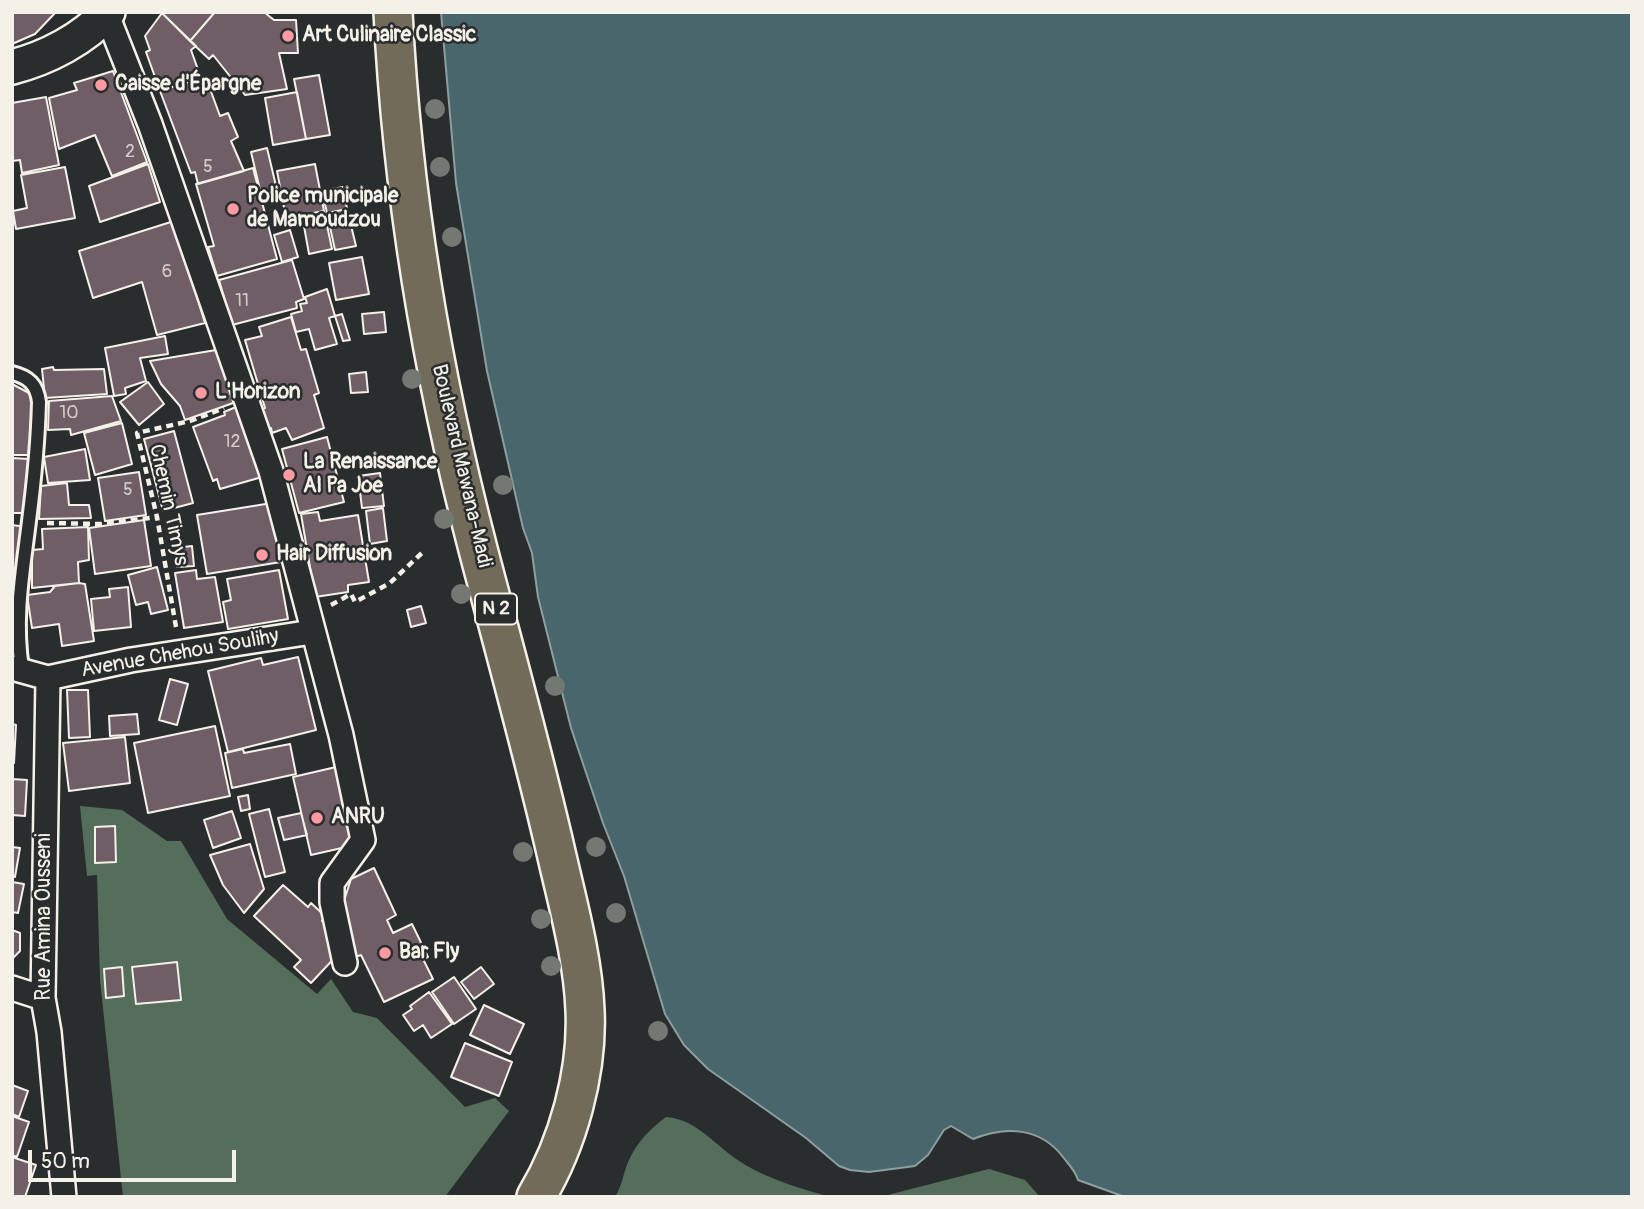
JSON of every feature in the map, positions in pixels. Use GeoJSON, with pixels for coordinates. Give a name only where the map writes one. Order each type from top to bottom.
{"type":"FeatureCollection","features":[{"type":"Feature","properties":{"kind":"main road","name":"Boulevard Mawana-Madi"},"geometry":{"type":"LineString","coordinates":[[393,12],[397,89],[422,278],[473,528],[566,896],[585,1010],[582,1061],[571,1112],[561,1146],[536,1197]]}},
{"type":"Feature","properties":{"kind":"street"},"geometry":{"type":"LineString","coordinates":[[12,67],[35,61],[80,36],[108,13],[150,124],[271,471],[341,735],[363,840],[332,883],[332,902],[345,963]]}},
{"type":"Feature","properties":{"kind":"street","name":"Avenue Chehou Soulihy"},"geometry":{"type":"LineString","coordinates":[[48,678],[180,652],[312,632]]}},
{"type":"Feature","properties":{"kind":"street"},"geometry":{"type":"LineString","coordinates":[[17,668],[48,678]]}},
{"type":"Feature","properties":{"kind":"street","name":"Rue Amina Ousseni"},"geometry":{"type":"LineString","coordinates":[[48,678],[43,998],[49,1032],[64,1197]]}},
{"type":"Feature","properties":{"kind":"street"},"geometry":{"type":"LineString","coordinates":[[12,988],[43,998]]}},
{"type":"Feature","properties":{"kind":"lane"},"geometry":{"type":"LineString","coordinates":[[12,373],[23,375],[37,390],[38,425],[30,519],[20,591],[17,668]]}},
{"type":"Feature","properties":{"kind":"path","name":"Chemin Timys"},"geometry":{"type":"LineString","coordinates":[[180,652],[157,517],[137,433],[190,421],[245,400]]}},
{"type":"Feature","properties":{"kind":"path"},"geometry":{"type":"LineString","coordinates":[[30,519],[44,523],[101,524],[157,517]]}},
{"type":"Feature","properties":{"kind":"path"},"geometry":{"type":"LineString","coordinates":[[332,603],[351,594],[355,602],[390,583],[424,551]]}},
{"type":"Feature","properties":{"kind":"green space"},"geometry":{"type":"Polygon","coordinates":[[[80,806],[122,810],[167,841],[181,841],[227,919],[317,994],[331,979],[353,1012],[377,1018],[465,1107],[495,1098],[509,1111],[445,1197],[123,1197],[100,980],[97,875],[87,876],[80,806]]]}},
{"type":"Feature","properties":{"kind":"green space"},"geometry":{"type":"Polygon","coordinates":[[[666,1117],[689,1123],[734,1158],[764,1175],[831,1197],[615,1197],[636,1147],[649,1131],[666,1117]]]}},
{"type":"Feature","properties":{"kind":"green space"},"geometry":{"type":"Polygon","coordinates":[[[989,1169],[1025,1180],[1040,1197],[880,1197],[989,1169]]]}},
{"type":"Feature","properties":{"kind":"water"},"geometry":{"type":"Polygon","coordinates":[[[441,12],[1632,12],[1632,1197],[1125,1197],[1078,1180],[1072,1168],[1054,1147],[1033,1135],[1010,1131],[973,1139],[951,1126],[944,1130],[928,1155],[915,1166],[869,1172],[850,1170],[839,1166],[806,1138],[708,1069],[684,1045],[665,1014],[624,876],[571,728],[538,597],[532,553],[523,528],[487,371],[456,183],[441,12]]]}},
{"type":"Feature","properties":{"kind":"building"},"geometry":{"type":"Polygon","coordinates":[[[12,12],[56,12],[35,34],[12,44],[12,12]]]}},
{"type":"Feature","properties":{"kind":"building"},"geometry":{"type":"Polygon","coordinates":[[[161,12],[215,12],[190,41],[161,12]]]}},
{"type":"Feature","properties":{"kind":"building"},"geometry":{"type":"Polygon","coordinates":[[[215,12],[264,12],[274,20],[296,20],[298,53],[279,53],[287,89],[245,95],[213,55],[209,59],[190,41],[215,12]]]}},
{"type":"Feature","properties":{"kind":"building"},"geometry":{"type":"Polygon","coordinates":[[[162,13],[196,46],[191,50],[201,78],[160,91],[146,52],[150,50],[145,36],[162,13]]]}},
{"type":"Feature","properties":{"kind":"building"},"geometry":{"type":"Polygon","coordinates":[[[113,71],[147,162],[112,176],[95,135],[59,149],[49,98],[77,90],[74,83],[113,71]]]}},
{"type":"Feature","properties":{"kind":"building"},"geometry":{"type":"Polygon","coordinates":[[[319,75],[330,135],[306,139],[294,79],[319,75]]]}},
{"type":"Feature","properties":{"kind":"building"},"geometry":{"type":"Polygon","coordinates":[[[201,78],[204,88],[209,86],[220,116],[228,113],[238,137],[231,141],[244,171],[198,184],[195,172],[191,173],[160,91],[201,78]]]}},
{"type":"Feature","properties":{"kind":"building"},"geometry":{"type":"Polygon","coordinates":[[[297,92],[306,139],[273,145],[265,98],[297,92]]]}},
{"type":"Feature","properties":{"kind":"building"},"geometry":{"type":"Polygon","coordinates":[[[46,97],[59,165],[22,173],[20,160],[12,161],[12,103],[46,97]]]}},
{"type":"Feature","properties":{"kind":"building"},"geometry":{"type":"Polygon","coordinates":[[[267,148],[277,190],[261,194],[251,152],[267,148]]]}},
{"type":"Feature","properties":{"kind":"building"},"geometry":{"type":"Polygon","coordinates":[[[148,164],[160,202],[100,222],[89,186],[148,164]]]}},
{"type":"Feature","properties":{"kind":"building"},"geometry":{"type":"Polygon","coordinates":[[[315,164],[324,211],[286,218],[277,171],[315,164]]]}},
{"type":"Feature","properties":{"kind":"building"},"geometry":{"type":"Polygon","coordinates":[[[65,167],[75,218],[16,229],[13,211],[27,208],[21,175],[65,167]]]}},
{"type":"Feature","properties":{"kind":"building"},"geometry":{"type":"Polygon","coordinates":[[[253,168],[277,259],[217,276],[208,247],[214,246],[196,184],[253,168]]]}},
{"type":"Feature","properties":{"kind":"building"},"geometry":{"type":"Polygon","coordinates":[[[343,187],[347,209],[327,213],[322,191],[343,187]]]}},
{"type":"Feature","properties":{"kind":"building"},"geometry":{"type":"Polygon","coordinates":[[[347,209],[356,246],[335,250],[327,213],[347,209]]]}},
{"type":"Feature","properties":{"kind":"building"},"geometry":{"type":"Polygon","coordinates":[[[324,211],[332,249],[309,254],[302,215],[324,211]]]}},
{"type":"Feature","properties":{"kind":"building"},"geometry":{"type":"Polygon","coordinates":[[[174,221],[205,323],[157,335],[142,282],[93,298],[79,251],[174,221]]]}},
{"type":"Feature","properties":{"kind":"building"},"geometry":{"type":"Polygon","coordinates":[[[290,230],[298,257],[282,262],[274,235],[290,230]]]}},
{"type":"Feature","properties":{"kind":"building"},"geometry":{"type":"Polygon","coordinates":[[[362,257],[369,294],[336,300],[329,263],[362,257]]]}},
{"type":"Feature","properties":{"kind":"building"},"geometry":{"type":"Polygon","coordinates":[[[292,260],[304,299],[296,302],[297,308],[232,325],[219,280],[292,260]]]}},
{"type":"Feature","properties":{"kind":"building"},"geometry":{"type":"Polygon","coordinates":[[[327,289],[335,316],[329,318],[337,344],[315,350],[309,329],[296,332],[291,314],[302,311],[300,304],[307,303],[305,297],[327,289]]]}},
{"type":"Feature","properties":{"kind":"building"},"geometry":{"type":"Polygon","coordinates":[[[384,312],[386,332],[364,334],[362,314],[384,312]]]}},
{"type":"Feature","properties":{"kind":"building"},"geometry":{"type":"Polygon","coordinates":[[[342,314],[350,340],[343,341],[335,316],[342,314]]]}},
{"type":"Feature","properties":{"kind":"building"},"geometry":{"type":"Polygon","coordinates":[[[291,317],[301,350],[306,349],[319,393],[314,395],[324,428],[292,440],[286,428],[272,433],[271,428],[268,429],[262,409],[265,408],[245,340],[262,336],[259,327],[291,317]]]}},
{"type":"Feature","properties":{"kind":"building"},"geometry":{"type":"Polygon","coordinates":[[[165,336],[168,354],[140,358],[146,381],[125,388],[126,394],[114,396],[105,348],[165,336]]]}},
{"type":"Feature","properties":{"kind":"building","name":"L'Horizon"},"geometry":{"type":"Polygon","coordinates":[[[216,350],[236,402],[185,420],[180,406],[161,384],[150,361],[216,350]]]}},
{"type":"Feature","properties":{"kind":"building"},"geometry":{"type":"Polygon","coordinates":[[[53,367],[54,370],[104,369],[107,394],[45,398],[42,369],[53,367]]]}},
{"type":"Feature","properties":{"kind":"building"},"geometry":{"type":"Polygon","coordinates":[[[366,372],[368,392],[351,393],[349,374],[366,372]]]}},
{"type":"Feature","properties":{"kind":"building"},"geometry":{"type":"Polygon","coordinates":[[[148,382],[164,404],[139,425],[120,402],[148,382]]]}},
{"type":"Feature","properties":{"kind":"building"},"geometry":{"type":"Polygon","coordinates":[[[12,384],[31,394],[34,410],[30,455],[12,455],[12,384]]]}},
{"type":"Feature","properties":{"kind":"building"},"geometry":{"type":"Polygon","coordinates":[[[112,396],[121,421],[71,435],[70,429],[48,430],[49,401],[112,396]]]}},
{"type":"Feature","properties":{"kind":"building"},"geometry":{"type":"Polygon","coordinates":[[[236,407],[262,477],[220,489],[217,479],[213,481],[193,427],[225,415],[224,412],[236,407]]]}},
{"type":"Feature","properties":{"kind":"building"},"geometry":{"type":"Polygon","coordinates":[[[122,423],[132,464],[95,475],[84,433],[122,423]]]}},
{"type":"Feature","properties":{"kind":"building"},"geometry":{"type":"Polygon","coordinates":[[[174,431],[193,503],[163,511],[144,439],[174,431]]]}},
{"type":"Feature","properties":{"kind":"building"},"geometry":{"type":"Polygon","coordinates":[[[327,437],[344,502],[299,513],[282,449],[327,437]]]}},
{"type":"Feature","properties":{"kind":"building"},"geometry":{"type":"Polygon","coordinates":[[[85,449],[90,480],[48,483],[44,457],[85,449]]]}},
{"type":"Feature","properties":{"kind":"building"},"geometry":{"type":"Polygon","coordinates":[[[12,458],[29,459],[28,513],[12,513],[12,458]]]}},
{"type":"Feature","properties":{"kind":"building"},"geometry":{"type":"Polygon","coordinates":[[[139,472],[146,515],[105,521],[98,478],[139,472]]]}},
{"type":"Feature","properties":{"kind":"building"},"geometry":{"type":"Polygon","coordinates":[[[380,473],[384,506],[362,508],[358,476],[380,473]]]}},
{"type":"Feature","properties":{"kind":"building"},"geometry":{"type":"Polygon","coordinates":[[[67,483],[69,505],[89,505],[91,518],[39,519],[41,486],[67,483]]]}},
{"type":"Feature","properties":{"kind":"building"},"geometry":{"type":"Polygon","coordinates":[[[272,503],[281,562],[207,574],[197,515],[272,503]]]}},
{"type":"Feature","properties":{"kind":"building"},"geometry":{"type":"Polygon","coordinates":[[[383,508],[387,541],[370,544],[366,511],[383,508]]]}},
{"type":"Feature","properties":{"kind":"building"},"geometry":{"type":"Polygon","coordinates":[[[318,512],[320,521],[358,515],[369,582],[348,585],[348,592],[315,597],[301,514],[318,512]]]}},
{"type":"Feature","properties":{"kind":"building"},"geometry":{"type":"Polygon","coordinates":[[[144,520],[151,566],[95,574],[89,528],[144,520]]]}},
{"type":"Feature","properties":{"kind":"building"},"geometry":{"type":"Polygon","coordinates":[[[12,525],[26,527],[18,586],[12,585],[12,525]]]}},
{"type":"Feature","properties":{"kind":"building"},"geometry":{"type":"Polygon","coordinates":[[[88,527],[89,560],[78,562],[79,583],[32,588],[32,550],[43,549],[42,529],[88,527]]]}},
{"type":"Feature","properties":{"kind":"building"},"geometry":{"type":"Polygon","coordinates":[[[192,546],[194,566],[177,567],[175,548],[192,546]]]}},
{"type":"Feature","properties":{"kind":"building"},"geometry":{"type":"Polygon","coordinates":[[[157,567],[168,610],[151,614],[148,602],[136,605],[128,575],[157,567]]]}},
{"type":"Feature","properties":{"kind":"building"},"geometry":{"type":"Polygon","coordinates":[[[196,570],[197,579],[215,577],[223,622],[184,628],[175,573],[196,570]]]}},
{"type":"Feature","properties":{"kind":"building"},"geometry":{"type":"Polygon","coordinates":[[[279,570],[288,619],[228,629],[223,602],[231,600],[227,579],[279,570]]]}},
{"type":"Feature","properties":{"kind":"building"},"geometry":{"type":"Polygon","coordinates":[[[85,584],[94,641],[62,646],[59,624],[32,628],[27,595],[50,592],[55,586],[85,584]]]}},
{"type":"Feature","properties":{"kind":"building"},"geometry":{"type":"Polygon","coordinates":[[[128,587],[131,627],[94,631],[91,599],[110,597],[109,589],[128,587]]]}},
{"type":"Feature","properties":{"kind":"building"},"geometry":{"type":"Polygon","coordinates":[[[421,606],[426,623],[411,627],[407,610],[421,606]]]}},
{"type":"Feature","properties":{"kind":"building"},"geometry":{"type":"Polygon","coordinates":[[[298,657],[316,730],[228,752],[208,671],[261,658],[263,665],[298,657]]]}},
{"type":"Feature","properties":{"kind":"building"},"geometry":{"type":"Polygon","coordinates":[[[170,679],[188,684],[177,725],[159,720],[170,679]]]}},
{"type":"Feature","properties":{"kind":"building"},"geometry":{"type":"Polygon","coordinates":[[[67,690],[88,690],[90,737],[69,738],[67,690]]]}},
{"type":"Feature","properties":{"kind":"building"},"geometry":{"type":"Polygon","coordinates":[[[137,714],[139,734],[110,736],[109,716],[137,714]]]}},
{"type":"Feature","properties":{"kind":"building"},"geometry":{"type":"Polygon","coordinates":[[[12,724],[16,725],[14,763],[12,762],[12,724]]]}},
{"type":"Feature","properties":{"kind":"building"},"geometry":{"type":"Polygon","coordinates":[[[215,726],[230,796],[148,813],[134,743],[215,726]]]}},
{"type":"Feature","properties":{"kind":"building"},"geometry":{"type":"Polygon","coordinates":[[[125,737],[130,783],[69,791],[63,743],[125,737]]]}},
{"type":"Feature","properties":{"kind":"building"},"geometry":{"type":"Polygon","coordinates":[[[290,744],[296,774],[232,788],[225,753],[243,749],[244,753],[290,744]]]}},
{"type":"Feature","properties":{"kind":"building"},"geometry":{"type":"Polygon","coordinates":[[[336,767],[355,845],[311,855],[293,777],[336,767]]]}},
{"type":"Feature","properties":{"kind":"building"},"geometry":{"type":"Polygon","coordinates":[[[12,779],[27,780],[25,816],[12,815],[12,779]]]}},
{"type":"Feature","properties":{"kind":"building"},"geometry":{"type":"Polygon","coordinates":[[[248,795],[250,809],[241,811],[238,797],[248,795]]]}},
{"type":"Feature","properties":{"kind":"building"},"geometry":{"type":"Polygon","coordinates":[[[269,809],[285,872],[265,877],[249,814],[269,809]]]}},
{"type":"Feature","properties":{"kind":"building"},"geometry":{"type":"Polygon","coordinates":[[[232,811],[241,838],[213,848],[204,820],[232,811]]]}},
{"type":"Feature","properties":{"kind":"building"},"geometry":{"type":"Polygon","coordinates":[[[301,813],[307,835],[284,840],[278,818],[301,813]]]}},
{"type":"Feature","properties":{"kind":"building"},"geometry":{"type":"Polygon","coordinates":[[[115,826],[116,862],[95,863],[95,827],[115,826]]]}},
{"type":"Feature","properties":{"kind":"building"},"geometry":{"type":"Polygon","coordinates":[[[250,844],[264,889],[244,913],[223,885],[210,855],[250,844]]]}},
{"type":"Feature","properties":{"kind":"building"},"geometry":{"type":"Polygon","coordinates":[[[12,847],[20,848],[15,877],[12,877],[12,847]]]}},
{"type":"Feature","properties":{"kind":"building"},"geometry":{"type":"Polygon","coordinates":[[[374,868],[396,915],[387,920],[393,933],[412,924],[428,957],[423,959],[433,979],[384,1002],[361,955],[355,957],[342,907],[351,879],[374,868]]]}},
{"type":"Feature","properties":{"kind":"building"},"geometry":{"type":"Polygon","coordinates":[[[12,882],[24,884],[18,913],[12,912],[12,882]]]}},
{"type":"Feature","properties":{"kind":"building"},"geometry":{"type":"Polygon","coordinates":[[[283,885],[308,907],[311,903],[326,917],[322,921],[334,932],[327,939],[340,952],[311,983],[294,967],[301,960],[254,916],[283,885]]]}},
{"type":"Feature","properties":{"kind":"building"},"geometry":{"type":"Polygon","coordinates":[[[12,930],[20,933],[20,951],[12,959],[12,930]]]}},
{"type":"Feature","properties":{"kind":"building"},"geometry":{"type":"Polygon","coordinates":[[[177,962],[181,1000],[136,1004],[132,967],[177,962]]]}},
{"type":"Feature","properties":{"kind":"building"},"geometry":{"type":"Polygon","coordinates":[[[122,967],[124,996],[106,998],[104,969],[122,967]]]}},
{"type":"Feature","properties":{"kind":"building"},"geometry":{"type":"Polygon","coordinates":[[[481,967],[494,984],[474,999],[461,982],[481,967]]]}},
{"type":"Feature","properties":{"kind":"building"},"geometry":{"type":"Polygon","coordinates":[[[454,977],[476,1009],[454,1024],[432,992],[454,977]]]}},
{"type":"Feature","properties":{"kind":"building"},"geometry":{"type":"Polygon","coordinates":[[[429,992],[452,1024],[431,1038],[423,1025],[414,1031],[403,1015],[412,1009],[410,1006],[429,992]]]}},
{"type":"Feature","properties":{"kind":"building"},"geometry":{"type":"Polygon","coordinates":[[[484,1005],[524,1024],[510,1054],[470,1035],[484,1005]]]}},
{"type":"Feature","properties":{"kind":"building"},"geometry":{"type":"Polygon","coordinates":[[[465,1043],[512,1062],[499,1096],[451,1077],[465,1043]]]}},
{"type":"Feature","properties":{"kind":"building"},"geometry":{"type":"Polygon","coordinates":[[[12,1085],[28,1091],[19,1117],[12,1114],[12,1085]]]}},
{"type":"Feature","properties":{"kind":"building"},"geometry":{"type":"Polygon","coordinates":[[[12,1116],[29,1122],[17,1157],[12,1155],[12,1116]]]}},
{"type":"Feature","properties":{"kind":"building"},"geometry":{"type":"Polygon","coordinates":[[[12,1157],[36,1165],[25,1197],[12,1197],[12,1157]]]}},
{"type":"Feature","properties":{"kind":"place","name":"Art Culinaire Classic"},"geometry":{"type":"Point","coordinates":[288,36]}},
{"type":"Feature","properties":{"kind":"place","name":"Caisse d'Épargne"},"geometry":{"type":"Point","coordinates":[101,85]}},
{"type":"Feature","properties":{"kind":"place","name":"Police municipale de Mamoudzou"},"geometry":{"type":"Point","coordinates":[233,209]}},
{"type":"Feature","properties":{"kind":"place","name":"L'Horizon"},"geometry":{"type":"Point","coordinates":[201,393]}},
{"type":"Feature","properties":{"kind":"place","name":"La Renaissance Al Pa Joe"},"geometry":{"type":"Point","coordinates":[289,475]}},
{"type":"Feature","properties":{"kind":"place","name":"Hair Diffusion"},"geometry":{"type":"Point","coordinates":[262,555]}},
{"type":"Feature","properties":{"kind":"place","name":"ANRU"},"geometry":{"type":"Point","coordinates":[317,818]}},
{"type":"Feature","properties":{"kind":"place","name":"Bar Fly"},"geometry":{"type":"Point","coordinates":[385,953]}}]}
